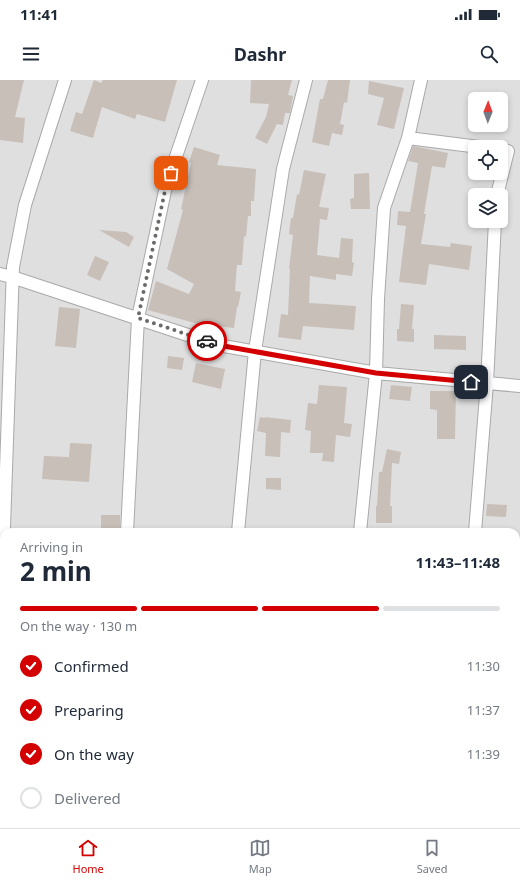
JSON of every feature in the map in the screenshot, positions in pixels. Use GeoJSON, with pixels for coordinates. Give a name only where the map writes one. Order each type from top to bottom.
{"type":"FeatureCollection","features":[{"type":"Feature","properties":{"kind":"street"},"geometry":{"type":"LineString","coordinates":[[4,528],[13,267],[25,205],[65,80]]}},
{"type":"Feature","properties":{"kind":"street"},"geometry":{"type":"LineString","coordinates":[[127,528],[138,318],[166,186],[202,80]]}},
{"type":"Feature","properties":{"kind":"street"},"geometry":{"type":"LineString","coordinates":[[238,528],[255,351],[283,169],[306,80]]}},
{"type":"Feature","properties":{"kind":"street"},"geometry":{"type":"LineString","coordinates":[[360,528],[376,373],[378,299],[384,208],[408,138],[421,80]]}},
{"type":"Feature","properties":{"kind":"street"},"geometry":{"type":"LineString","coordinates":[[408,138],[468,146]]}},
{"type":"Feature","properties":{"kind":"street"},"geometry":{"type":"LineString","coordinates":[[475,528],[487,383],[495,228]]}},
{"type":"Feature","properties":{"kind":"street"},"geometry":{"type":"LineString","coordinates":[[0,274],[218,345],[376,373],[520,386]]}},
{"type":"Feature","properties":{"kind":"shaded area"},"geometry":{"type":"Polygon","coordinates":[[[0,80],[520,80],[520,528],[0,528],[0,80]]]}},
{"type":"Feature","properties":{"kind":"building"},"geometry":{"type":"Polygon","coordinates":[[[0,80],[24,80],[15,117],[25,118],[23,143],[0,140],[0,80]]]}},
{"type":"Feature","properties":{"kind":"building"},"geometry":{"type":"Polygon","coordinates":[[[94,80],[101,83],[103,80],[177,80],[165,122],[137,114],[135,119],[102,107],[93,138],[70,131],[76,112],[82,114],[94,80]]]}},
{"type":"Feature","properties":{"kind":"building"},"geometry":{"type":"Polygon","coordinates":[[[251,80],[292,80],[288,95],[293,96],[290,113],[285,113],[283,125],[277,124],[267,144],[255,138],[266,117],[269,104],[250,103],[251,80]]]}},
{"type":"Feature","properties":{"kind":"building"},"geometry":{"type":"Polygon","coordinates":[[[328,80],[350,80],[347,103],[344,102],[340,124],[344,125],[342,135],[332,133],[329,146],[312,142],[320,99],[323,99],[328,80]]]}},
{"type":"Feature","properties":{"kind":"building"},"geometry":{"type":"Polygon","coordinates":[[[369,81],[404,88],[394,129],[377,125],[384,98],[368,94],[369,81]]]}},
{"type":"Feature","properties":{"kind":"building"},"geometry":{"type":"Polygon","coordinates":[[[413,146],[448,153],[445,168],[432,166],[424,214],[426,214],[421,244],[450,247],[451,243],[472,246],[469,270],[429,264],[426,285],[399,282],[406,226],[397,225],[398,211],[410,212],[418,163],[408,161],[413,146]]]}},
{"type":"Feature","properties":{"kind":"building"},"geometry":{"type":"Polygon","coordinates":[[[194,147],[220,155],[217,165],[256,169],[254,201],[251,201],[251,216],[248,216],[246,237],[244,236],[242,265],[237,265],[235,291],[241,292],[234,328],[198,324],[148,310],[156,281],[189,294],[194,284],[167,269],[183,210],[181,209],[191,163],[189,162],[194,147]]]}},
{"type":"Feature","properties":{"kind":"building"},"geometry":{"type":"Polygon","coordinates":[[[304,170],[326,174],[319,207],[329,208],[327,220],[320,219],[317,255],[339,258],[341,238],[353,239],[352,262],[354,263],[352,276],[336,274],[336,280],[310,276],[309,303],[356,306],[354,330],[303,326],[301,340],[278,337],[281,314],[288,315],[289,269],[293,235],[289,234],[291,218],[293,218],[297,194],[299,195],[304,170]]]}},
{"type":"Feature","properties":{"kind":"building"},"geometry":{"type":"Polygon","coordinates":[[[369,173],[370,209],[351,209],[350,199],[354,198],[354,174],[369,173]]]}},
{"type":"Feature","properties":{"kind":"building"},"geometry":{"type":"Polygon","coordinates":[[[99,230],[126,232],[134,237],[129,247],[99,230]]]}},
{"type":"Feature","properties":{"kind":"building"},"geometry":{"type":"Polygon","coordinates":[[[95,256],[109,262],[100,281],[87,275],[95,256]]]}},
{"type":"Feature","properties":{"kind":"building"},"geometry":{"type":"Polygon","coordinates":[[[401,304],[414,305],[412,329],[414,329],[414,342],[397,341],[397,329],[399,329],[401,304]]]}},
{"type":"Feature","properties":{"kind":"building"},"geometry":{"type":"Polygon","coordinates":[[[59,307],[80,309],[76,348],[55,346],[59,307]]]}},
{"type":"Feature","properties":{"kind":"building"},"geometry":{"type":"Polygon","coordinates":[[[434,335],[466,336],[466,350],[434,349],[434,335]]]}},
{"type":"Feature","properties":{"kind":"building"},"geometry":{"type":"Polygon","coordinates":[[[168,356],[184,358],[182,370],[167,368],[168,356]]]}},
{"type":"Feature","properties":{"kind":"building"},"geometry":{"type":"Polygon","coordinates":[[[196,363],[225,369],[221,389],[192,382],[196,363]]]}},
{"type":"Feature","properties":{"kind":"building"},"geometry":{"type":"Polygon","coordinates":[[[319,385],[347,387],[344,423],[352,424],[350,437],[336,435],[334,462],[322,461],[323,453],[310,453],[311,431],[305,430],[308,403],[317,404],[319,385]]]}},
{"type":"Feature","properties":{"kind":"building"},"geometry":{"type":"Polygon","coordinates":[[[391,385],[412,387],[410,401],[389,399],[391,385]]]}},
{"type":"Feature","properties":{"kind":"building"},"geometry":{"type":"Polygon","coordinates":[[[430,391],[456,391],[455,439],[437,439],[437,410],[430,409],[430,391]]]}},
{"type":"Feature","properties":{"kind":"building"},"geometry":{"type":"Polygon","coordinates":[[[260,417],[291,420],[290,433],[281,432],[280,457],[265,456],[266,433],[257,431],[260,417]]]}},
{"type":"Feature","properties":{"kind":"building"},"geometry":{"type":"Polygon","coordinates":[[[70,443],[92,444],[89,482],[42,479],[44,456],[69,457],[70,443]]]}},
{"type":"Feature","properties":{"kind":"building"},"geometry":{"type":"Polygon","coordinates":[[[387,449],[401,452],[399,464],[392,463],[390,506],[392,506],[392,523],[376,523],[379,472],[382,472],[387,449]]]}},
{"type":"Feature","properties":{"kind":"building"},"geometry":{"type":"Polygon","coordinates":[[[266,478],[281,478],[281,490],[266,489],[266,478]]]}},
{"type":"Feature","properties":{"kind":"building"},"geometry":{"type":"Polygon","coordinates":[[[487,504],[507,505],[506,517],[486,516],[487,504]]]}},
{"type":"Feature","properties":{"kind":"building"},"geometry":{"type":"Polygon","coordinates":[[[101,515],[120,515],[120,528],[101,528],[101,515]]]}},
{"type":"Feature","properties":{"kind":"way so far"},"geometry":{"type":"LineString","coordinates":[[171,173],[166,186],[138,318],[207,341]]}},
{"type":"Feature","properties":{"kind":"route"},"geometry":{"type":"LineString","coordinates":[[207,341],[218,345],[376,373],[471,382]]}}]}
